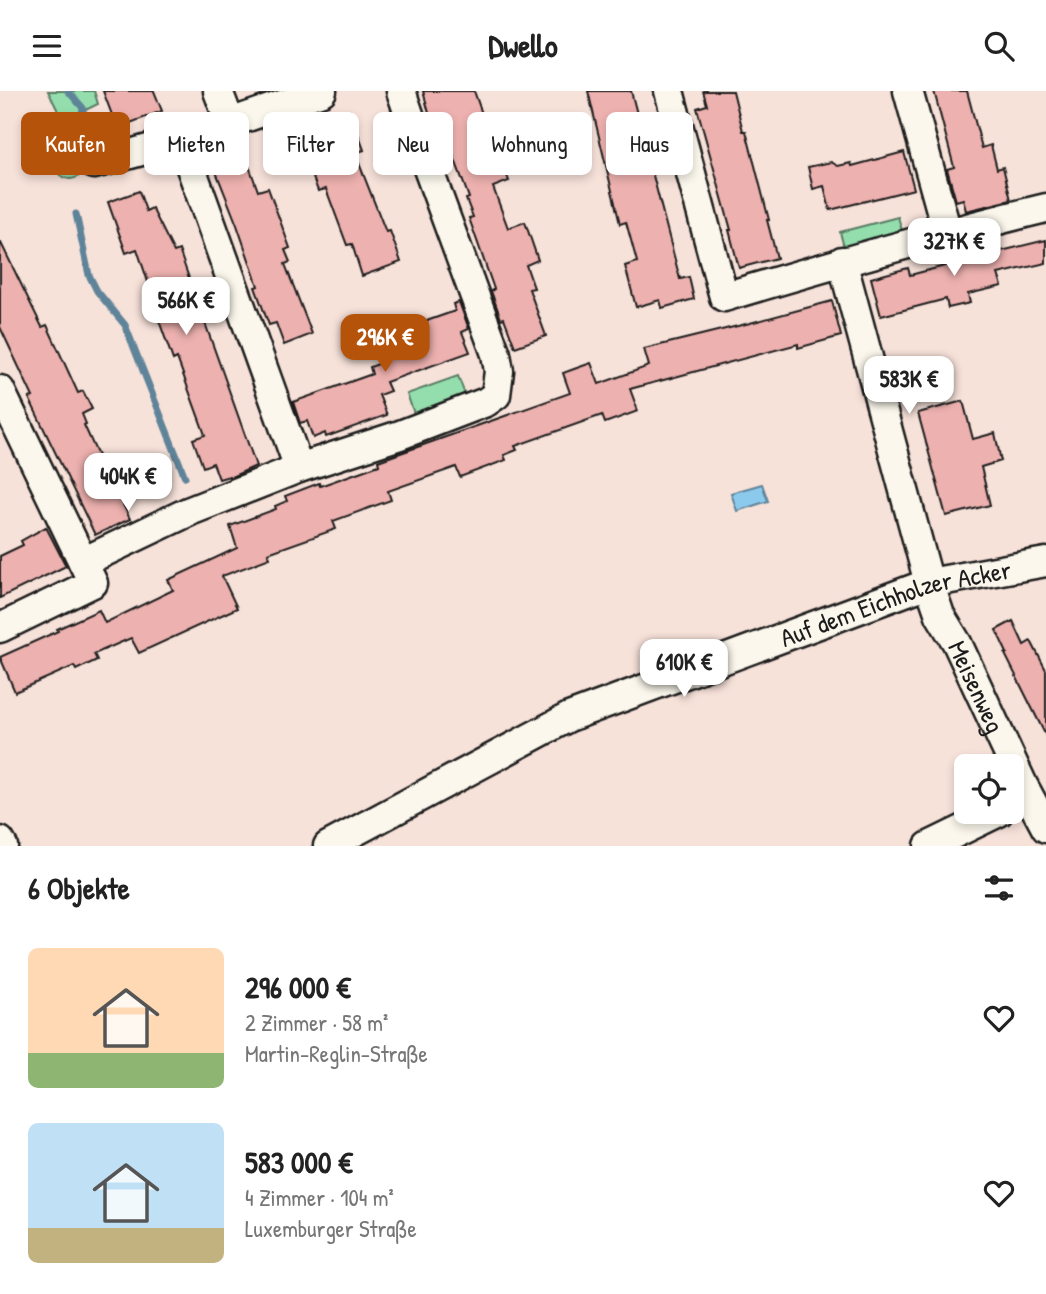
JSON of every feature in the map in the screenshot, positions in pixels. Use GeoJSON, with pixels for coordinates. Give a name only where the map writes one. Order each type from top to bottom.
{"type":"FeatureCollection","features":[{"type":"Feature","properties":{"kind":"street"},"geometry":{"type":"LineString","coordinates":[[218,91],[226,112]]}},
{"type":"Feature","properties":{"kind":"street"},"geometry":{"type":"LineString","coordinates":[[249,116],[321,91]]}},
{"type":"Feature","properties":{"kind":"street"},"geometry":{"type":"LineString","coordinates":[[83,562],[192,510],[299,468],[400,435],[486,402],[496,395],[499,371],[496,354],[401,91]]}},
{"type":"Feature","properties":{"kind":"street"},"geometry":{"type":"LineString","coordinates":[[669,91],[724,297],[842,261],[1046,208]]}},
{"type":"Feature","properties":{"kind":"street"},"geometry":{"type":"LineString","coordinates":[[908,91],[947,232]]}},
{"type":"Feature","properties":{"kind":"street"},"geometry":{"type":"LineString","coordinates":[[194,175],[299,468]]}},
{"type":"Feature","properties":{"kind":"street","name":"Meisenweg"},"geometry":{"type":"LineString","coordinates":[[842,261],[929,583],[940,615],[957,643],[1002,754]]}},
{"type":"Feature","properties":{"kind":"street"},"geometry":{"type":"LineString","coordinates":[[0,390],[93,583],[0,628]]}},
{"type":"Feature","properties":{"kind":"street","name":"Auf dem Eichholzer Acker"},"geometry":{"type":"LineString","coordinates":[[328,846],[569,717],[929,583],[1046,562]]}},
{"type":"Feature","properties":{"kind":"street","name":"Meisenweg"},"geometry":{"type":"LineString","coordinates":[[1024,804],[1046,828]]}},
{"type":"Feature","properties":{"kind":"street"},"geometry":{"type":"LineString","coordinates":[[929,846],[974,824]]}},
{"type":"Feature","properties":{"kind":"street"},"geometry":{"type":"LineString","coordinates":[[0,841],[3,846]]}},
{"type":"Feature","properties":{"kind":"green space"},"geometry":{"type":"Polygon","coordinates":[[[48,91],[94,91],[98,104],[82,112],[58,112],[48,91]]]}},
{"type":"Feature","properties":{"kind":"green space"},"geometry":{"type":"Polygon","coordinates":[[[60,175],[80,175],[70,179],[60,175]]]}},
{"type":"Feature","properties":{"kind":"green space"},"geometry":{"type":"Polygon","coordinates":[[[898,217],[905,240],[846,255],[840,232],[898,217]]]}},
{"type":"Feature","properties":{"kind":"green space"},"geometry":{"type":"Polygon","coordinates":[[[458,376],[467,400],[416,419],[407,394],[458,376]]]}},
{"type":"Feature","properties":{"kind":"water"},"geometry":{"type":"Polygon","coordinates":[[[762,484],[768,501],[737,511],[731,493],[762,484]]]}},
{"type":"Feature","properties":{"kind":"building"},"geometry":{"type":"Polygon","coordinates":[[[103,91],[154,91],[162,111],[144,112],[144,118],[130,123],[130,112],[111,112],[103,91]]]}},
{"type":"Feature","properties":{"kind":"building"},"geometry":{"type":"Polygon","coordinates":[[[423,91],[474,91],[481,112],[467,112],[467,175],[507,175],[509,181],[493,187],[508,228],[525,222],[538,260],[526,265],[534,288],[529,289],[546,336],[515,347],[491,291],[494,289],[469,218],[473,217],[466,199],[469,198],[453,154],[453,112],[429,112],[423,91]]]}},
{"type":"Feature","properties":{"kind":"building"},"geometry":{"type":"Polygon","coordinates":[[[588,91],[631,91],[636,112],[606,112],[606,166],[588,91]]]}},
{"type":"Feature","properties":{"kind":"building"},"geometry":{"type":"Polygon","coordinates":[[[703,91],[733,91],[743,131],[746,131],[777,258],[739,268],[697,108],[707,105],[703,91]]]}},
{"type":"Feature","properties":{"kind":"building"},"geometry":{"type":"Polygon","coordinates":[[[934,91],[967,91],[982,148],[991,145],[997,169],[1003,167],[1011,200],[966,211],[963,199],[956,201],[947,169],[954,167],[934,91]]]}},
{"type":"Feature","properties":{"kind":"building"},"geometry":{"type":"Polygon","coordinates":[[[359,136],[364,150],[359,152],[359,136]]]}},
{"type":"Feature","properties":{"kind":"building"},"geometry":{"type":"Polygon","coordinates":[[[904,152],[914,189],[830,210],[824,186],[813,189],[808,167],[831,162],[838,166],[851,163],[852,166],[904,152]]]}},
{"type":"Feature","properties":{"kind":"building"},"geometry":{"type":"Polygon","coordinates":[[[359,163],[401,262],[362,276],[352,244],[347,245],[326,189],[318,191],[312,175],[359,175],[359,163]]]}},
{"type":"Feature","properties":{"kind":"building"},"geometry":{"type":"Polygon","coordinates":[[[249,166],[258,191],[268,188],[290,248],[285,250],[290,262],[285,264],[312,334],[284,345],[276,323],[269,325],[237,225],[217,175],[249,175],[249,166]]]}},
{"type":"Feature","properties":{"kind":"building"},"geometry":{"type":"Polygon","coordinates":[[[608,175],[653,175],[680,279],[689,277],[694,299],[662,308],[660,300],[636,307],[625,266],[637,262],[626,222],[620,224],[608,175]]]}},
{"type":"Feature","properties":{"kind":"building"},"geometry":{"type":"Polygon","coordinates":[[[139,191],[146,211],[152,208],[174,252],[179,250],[256,466],[229,478],[219,479],[213,463],[203,467],[193,439],[205,435],[177,358],[173,360],[137,249],[126,253],[108,202],[139,191]]]}},
{"type":"Feature","properties":{"kind":"building"},"geometry":{"type":"Polygon","coordinates":[[[989,239],[993,253],[1046,240],[1046,263],[998,274],[1002,286],[968,294],[970,303],[948,308],[946,299],[881,316],[871,278],[908,268],[910,275],[960,262],[958,256],[974,252],[973,243],[989,239]]]}},
{"type":"Feature","properties":{"kind":"building"},"geometry":{"type":"Polygon","coordinates":[[[0,241],[42,327],[47,325],[78,393],[83,391],[92,409],[82,414],[86,424],[84,425],[103,467],[115,462],[125,483],[115,488],[130,519],[95,535],[29,398],[33,397],[0,327],[0,241]]]}},
{"type":"Feature","properties":{"kind":"building"},"geometry":{"type":"Polygon","coordinates":[[[832,301],[841,336],[798,348],[798,344],[630,389],[638,411],[605,423],[602,415],[515,446],[517,450],[504,455],[506,460],[460,477],[456,467],[388,491],[391,500],[333,521],[336,529],[268,553],[270,558],[222,576],[237,608],[139,653],[131,638],[94,654],[97,660],[76,670],[74,666],[15,692],[0,657],[99,610],[105,623],[173,590],[168,580],[237,548],[230,526],[276,509],[275,506],[287,501],[285,496],[379,465],[378,461],[570,393],[563,373],[574,369],[591,363],[599,384],[649,366],[644,349],[832,301]]]}},
{"type":"Feature","properties":{"kind":"building"},"geometry":{"type":"Polygon","coordinates":[[[459,302],[469,329],[462,332],[470,352],[386,382],[390,391],[379,395],[387,415],[326,437],[325,433],[313,438],[307,421],[300,423],[293,402],[372,374],[370,367],[381,363],[372,340],[455,311],[453,304],[459,302]]]}},
{"type":"Feature","properties":{"kind":"building"},"geometry":{"type":"Polygon","coordinates":[[[963,401],[973,439],[995,433],[1001,461],[981,467],[990,505],[946,516],[918,413],[963,401]]]}},
{"type":"Feature","properties":{"kind":"building"},"geometry":{"type":"Polygon","coordinates":[[[46,527],[66,566],[0,598],[0,556],[23,545],[21,541],[46,527]]]}},
{"type":"Feature","properties":{"kind":"building"},"geometry":{"type":"Polygon","coordinates":[[[1013,621],[1024,645],[1031,641],[1046,670],[1046,736],[996,630],[1013,621]]]}},
{"type":"Feature","properties":{"kind":"waterway"},"geometry":{"type":"LineString","coordinates":[[68,91],[83,108],[82,112]]}},
{"type":"Feature","properties":{"kind":"waterway"},"geometry":{"type":"LineString","coordinates":[[76,214],[89,275],[97,291],[125,325],[185,477]]}}]}
